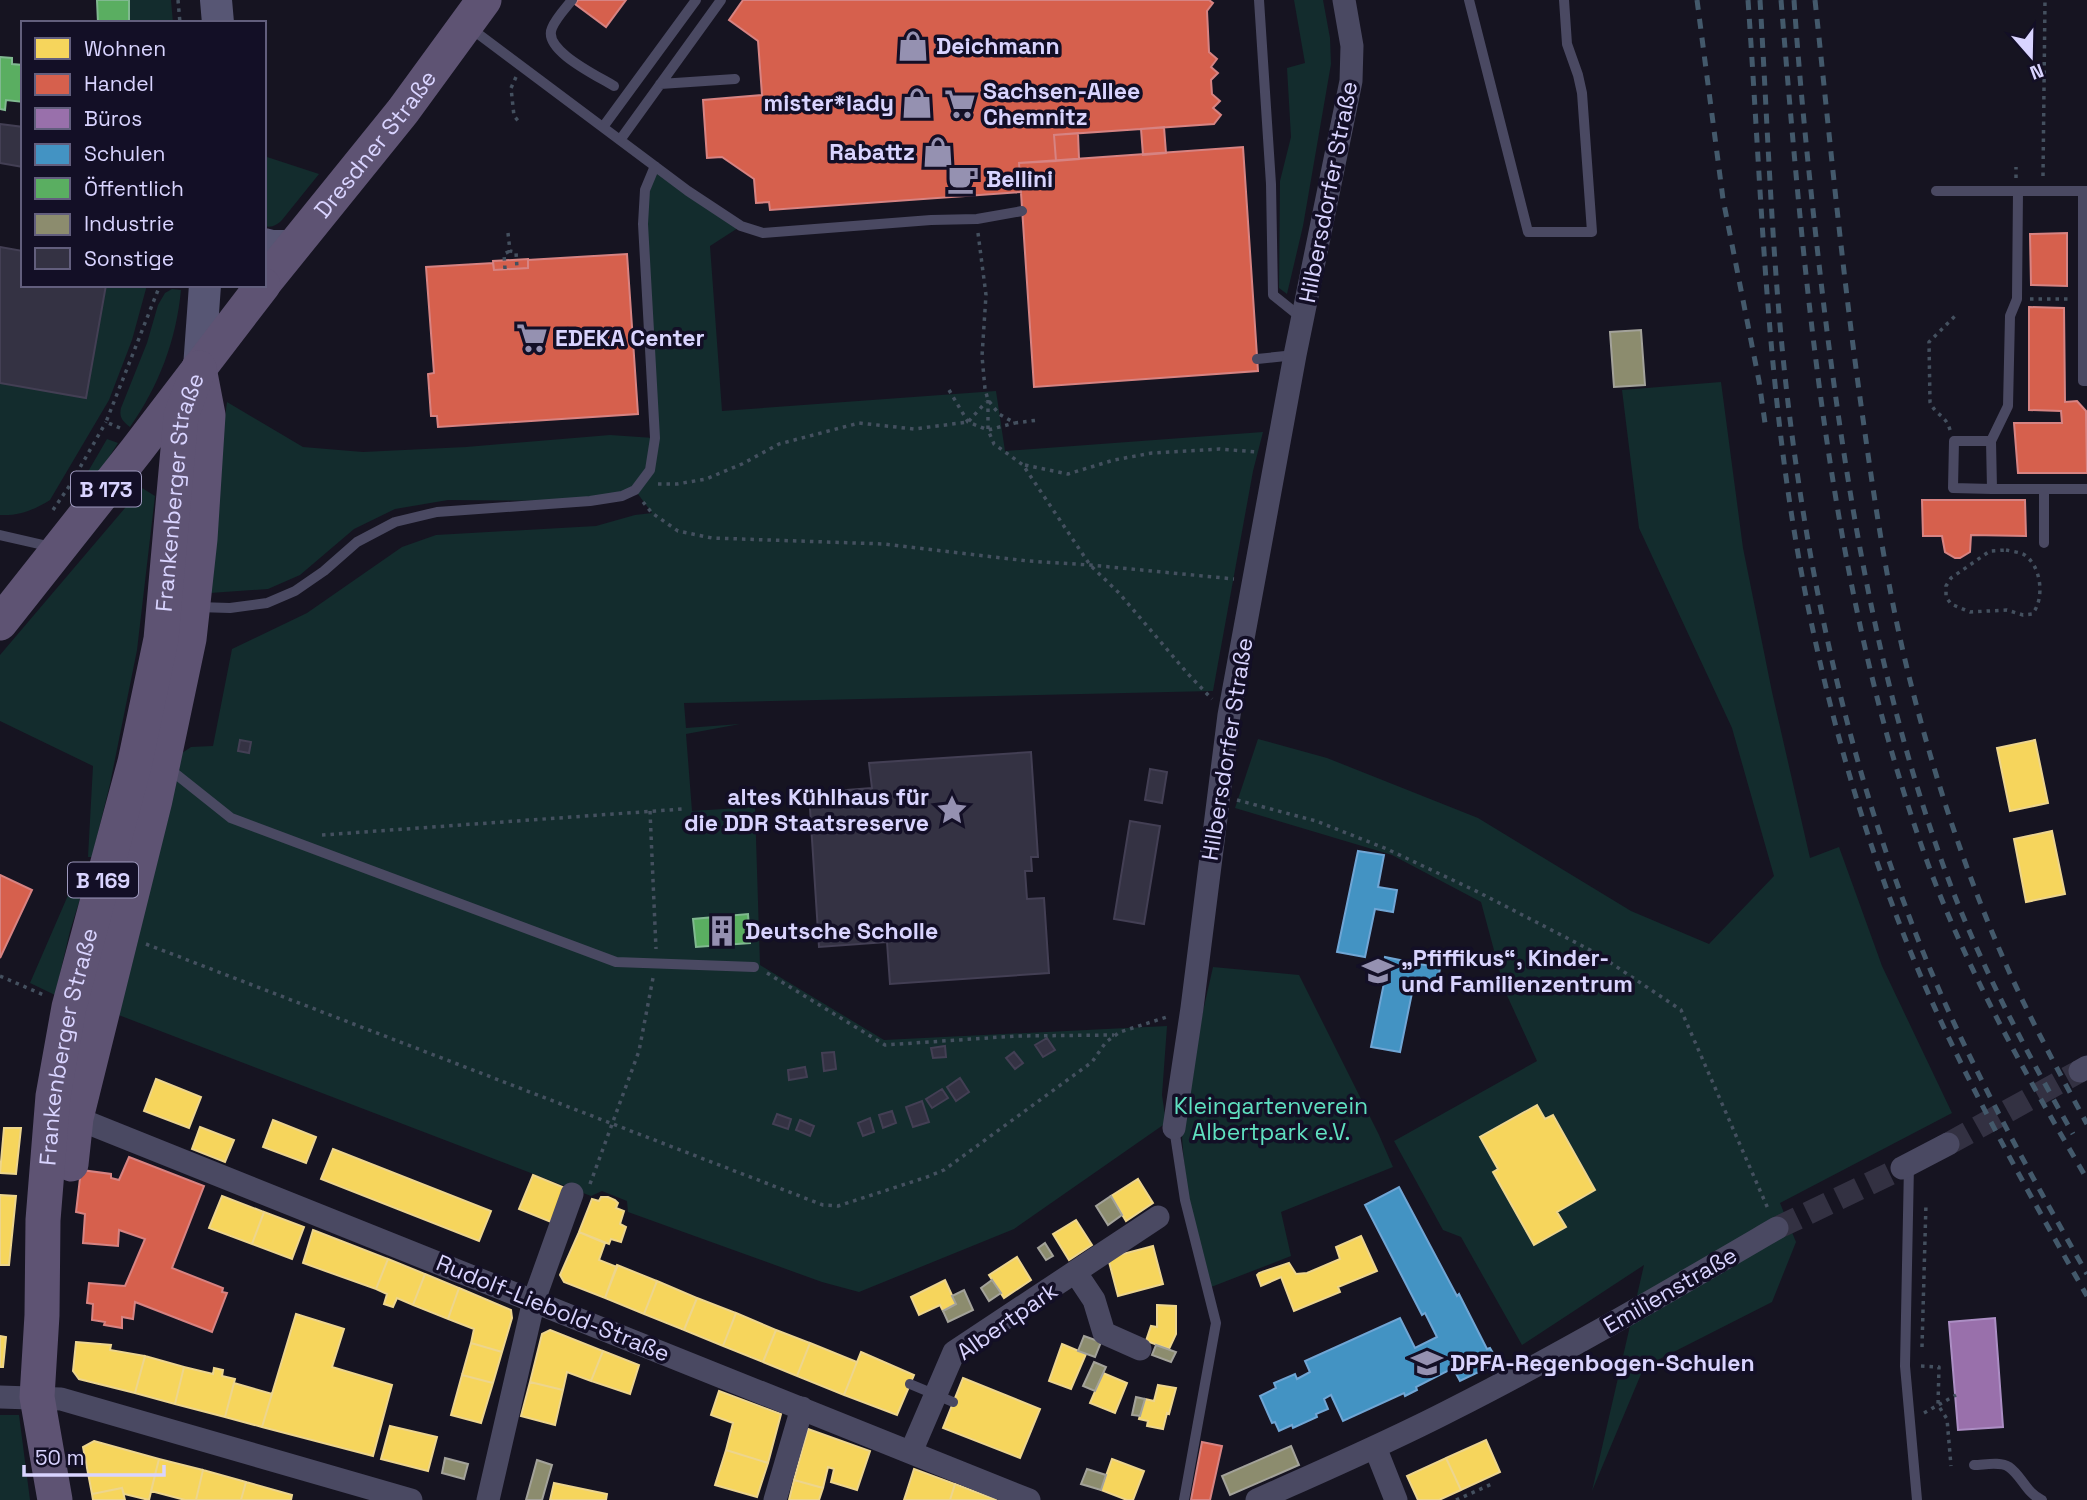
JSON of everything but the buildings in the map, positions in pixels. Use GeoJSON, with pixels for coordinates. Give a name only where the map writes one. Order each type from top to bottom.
{"type":"FeatureCollection","features":[{"type":"Feature","properties":{"kind":"main road"},"geometry":{"type":"LineString","coordinates":[[216,0],[218,21]]}},
{"type":"Feature","properties":{"kind":"main road","name":"Dresdner Straße"},"geometry":{"type":"LineString","coordinates":[[266,277],[279,245],[404,111],[475,13]]}},
{"type":"Feature","properties":{"kind":"main road"},"geometry":{"type":"LineString","coordinates":[[199,368],[205,287]]}},
{"type":"Feature","properties":{"kind":"main road","name":"Dresdner Straße"},"geometry":{"type":"LineString","coordinates":[[0,623],[45,545],[145,440],[261,287]]}},
{"type":"Feature","properties":{"kind":"main road","name":"Frankenberger Straße"},"geometry":{"type":"LineString","coordinates":[[79,1500],[49,1398],[62,1310],[76,1118],[163,764],[189,639],[200,539],[208,415],[199,368]]}},
{"type":"Feature","properties":{"kind":"main road","name":"Frankenberger Straße"},"geometry":{"type":"LineString","coordinates":[[55,1500],[42,1315],[43,1220],[53,1096],[69,1007],[135,762],[161,639],[181,416],[199,368]]}},
{"type":"Feature","properties":{"kind":"street","name":"Hilbersdorfer Straße"},"geometry":{"type":"LineString","coordinates":[[1174,1128],[1192,1009],[1229,715],[1295,355],[1351,82],[1352,46],[1344,0]]}},
{"type":"Feature","properties":{"kind":"street","name":"Rudolf-Liebold-Straße"},"geometry":{"type":"LineString","coordinates":[[76,1118],[1029,1500]]}},
{"type":"Feature","properties":{"kind":"street"},"geometry":{"type":"LineString","coordinates":[[1906,1167],[1948,1144]]}},
{"type":"Feature","properties":{"kind":"street"},"geometry":{"type":"LineString","coordinates":[[488,1500],[534,1300],[572,1194]]}},
{"type":"Feature","properties":{"kind":"street","name":"Albertpark"},"geometry":{"type":"LineString","coordinates":[[911,1452],[944,1399],[954,1352],[1158,1217]]}},
{"type":"Feature","properties":{"kind":"street","name":"Emilienstraße"},"geometry":{"type":"LineString","coordinates":[[1257,1500],[1462,1405],[1609,1326],[1777,1228]]}},
{"type":"Feature","properties":{"kind":"street","name":"Albertpark"},"geometry":{"type":"LineString","coordinates":[[1076,1273],[1094,1300],[1104,1333],[1140,1349]]}},
{"type":"Feature","properties":{"kind":"street"},"geometry":{"type":"LineString","coordinates":[[0,1397],[49,1398],[411,1500]]}},
{"type":"Feature","properties":{"kind":"street"},"geometry":{"type":"LineString","coordinates":[[775,1500],[802,1408]]}},
{"type":"Feature","properties":{"kind":"street"},"geometry":{"type":"LineString","coordinates":[[1376,1447],[1396,1500]]}},
{"type":"Feature","properties":{"kind":"lane"},"geometry":{"type":"LineString","coordinates":[[572,0],[551,29],[550,38],[558,51],[614,86]]}},
{"type":"Feature","properties":{"kind":"lane"},"geometry":{"type":"LineString","coordinates":[[603,127],[696,0]]}},
{"type":"Feature","properties":{"kind":"lane"},"geometry":{"type":"LineString","coordinates":[[620,140],[721,0]]}},
{"type":"Feature","properties":{"kind":"lane"},"geometry":{"type":"LineString","coordinates":[[1259,0],[1271,184],[1273,295],[1303,319]]}},
{"type":"Feature","properties":{"kind":"lane"},"geometry":{"type":"LineString","coordinates":[[1469,0],[1528,232],[1592,232],[1582,93],[1567,44],[1564,0]]}},
{"type":"Feature","properties":{"kind":"lane"},"geometry":{"type":"LineString","coordinates":[[475,13],[522,66],[688,191],[741,226],[763,233],[976,219],[1022,211]]}},
{"type":"Feature","properties":{"kind":"lane"},"geometry":{"type":"LineString","coordinates":[[660,84],[735,79]]}},
{"type":"Feature","properties":{"kind":"lane"},"geometry":{"type":"LineString","coordinates":[[192,607],[230,608],[267,603],[295,591],[324,571],[357,542],[395,522],[437,512],[590,501],[622,496],[638,486],[650,470],[655,438],[643,224],[645,190],[655,166]]}},
{"type":"Feature","properties":{"kind":"lane"},"geometry":{"type":"LineString","coordinates":[[1936,191],[2085,191],[2083,381],[2087,381]]}},
{"type":"Feature","properties":{"kind":"lane"},"geometry":{"type":"LineString","coordinates":[[1992,489],[1992,442],[2008,406],[2011,316],[2017,300],[2018,191]]}},
{"type":"Feature","properties":{"kind":"lane"},"geometry":{"type":"LineString","coordinates":[[1257,359],[1295,355]]}},
{"type":"Feature","properties":{"kind":"lane"},"geometry":{"type":"LineString","coordinates":[[1992,442],[1954,441],[1953,488],[2087,489]]}},
{"type":"Feature","properties":{"kind":"lane"},"geometry":{"type":"LineString","coordinates":[[2044,489],[2044,543]]}},
{"type":"Feature","properties":{"kind":"lane"},"geometry":{"type":"LineString","coordinates":[[0,535],[45,545]]}},
{"type":"Feature","properties":{"kind":"lane"},"geometry":{"type":"LineString","coordinates":[[163,764],[231,818],[616,961],[754,967]]}},
{"type":"Feature","properties":{"kind":"lane","name":"Hilbersdorfer Straße"},"geometry":{"type":"LineString","coordinates":[[1174,1128],[1185,1200],[1216,1323],[1184,1500]]}},
{"type":"Feature","properties":{"kind":"lane"},"geometry":{"type":"LineString","coordinates":[[1906,1167],[1905,1366],[1917,1500]]}},
{"type":"Feature","properties":{"kind":"lane"},"geometry":{"type":"LineString","coordinates":[[910,1384],[944,1399]]}},
{"type":"Feature","properties":{"kind":"lane"},"geometry":{"type":"LineString","coordinates":[[1974,1465],[2001,1464],[2010,1467],[2032,1495],[2042,1500]]}},
{"type":"Feature","properties":{"kind":"path"},"geometry":{"type":"LineString","coordinates":[[178,0],[180,21]]}},
{"type":"Feature","properties":{"kind":"path"},"geometry":{"type":"LineString","coordinates":[[2043,191],[2045,0]]}},
{"type":"Feature","properties":{"kind":"path"},"geometry":{"type":"LineString","coordinates":[[520,123],[514,116],[511,88],[522,66]]}},
{"type":"Feature","properties":{"kind":"path"},"geometry":{"type":"LineString","coordinates":[[976,219],[986,295],[982,356],[988,400],[988,430],[994,444],[1023,464],[1090,565],[1119,593],[1188,674],[1229,715]]}},
{"type":"Feature","properties":{"kind":"path"},"geometry":{"type":"LineString","coordinates":[[508,233],[510,251]]}},
{"type":"Feature","properties":{"kind":"path"},"geometry":{"type":"LineString","coordinates":[[505,269],[504,254],[510,251],[516,252],[517,268]]}},
{"type":"Feature","properties":{"kind":"path"},"geometry":{"type":"LineString","coordinates":[[45,545],[70,485],[106,422],[159,287]]}},
{"type":"Feature","properties":{"kind":"path"},"geometry":{"type":"LineString","coordinates":[[2017,300],[2083,298]]}},
{"type":"Feature","properties":{"kind":"path"},"geometry":{"type":"LineString","coordinates":[[1954,441],[1948,421],[1933,410],[1930,402],[1929,342],[1956,315]]}},
{"type":"Feature","properties":{"kind":"path"},"geometry":{"type":"LineString","coordinates":[[949,390],[968,422]]}},
{"type":"Feature","properties":{"kind":"path"},"geometry":{"type":"LineString","coordinates":[[968,422],[988,400]]}},
{"type":"Feature","properties":{"kind":"path"},"geometry":{"type":"LineString","coordinates":[[988,400],[999,414],[1015,423]]}},
{"type":"Feature","properties":{"kind":"path"},"geometry":{"type":"LineString","coordinates":[[1038,420],[988,430],[968,422],[914,429],[859,423],[779,444],[706,479],[638,486],[652,513],[678,531],[712,538],[884,544],[1028,561],[1254,581]]}},
{"type":"Feature","properties":{"kind":"path"},"geometry":{"type":"LineString","coordinates":[[106,422],[145,440]]}},
{"type":"Feature","properties":{"kind":"path"},"geometry":{"type":"LineString","coordinates":[[1023,464],[1068,474],[1114,460],[1153,453],[1219,449],[1277,453]]}},
{"type":"Feature","properties":{"kind":"path"},"geometry":{"type":"LineString","coordinates":[[2006,550],[2026,557],[2034,566],[2039,580],[2038,607],[2032,614],[2023,615],[2007,610],[1970,612],[1951,604],[1946,597],[1946,586],[1951,578],[1990,551],[2006,550]]}},
{"type":"Feature","properties":{"kind":"path"},"geometry":{"type":"LineString","coordinates":[[1219,794],[1316,821],[1387,849],[1596,953],[1681,1010],[1777,1228]]}},
{"type":"Feature","properties":{"kind":"path"},"geometry":{"type":"LineString","coordinates":[[295,843],[304,837],[682,809]]}},
{"type":"Feature","properties":{"kind":"path"},"geometry":{"type":"LineString","coordinates":[[572,1194],[584,1200],[639,1051],[656,962],[650,811]]}},
{"type":"Feature","properties":{"kind":"path"},"geometry":{"type":"LineString","coordinates":[[121,936],[823,1205],[838,1206],[928,1178],[943,1170],[1092,1062],[1106,1042],[1116,1035],[1192,1009]]}},
{"type":"Feature","properties":{"kind":"path"},"geometry":{"type":"LineString","coordinates":[[754,967],[885,1045],[1016,1036],[1116,1035]]}},
{"type":"Feature","properties":{"kind":"path"},"geometry":{"type":"LineString","coordinates":[[0,976],[69,1007]]}},
{"type":"Feature","properties":{"kind":"path"},"geometry":{"type":"LineString","coordinates":[[1926,1203],[1921,1367],[1939,1367],[1938,1405],[1947,1419],[1951,1466]]}},
{"type":"Feature","properties":{"kind":"path"},"geometry":{"type":"LineString","coordinates":[[1910,1421],[1955,1395]]}},
{"type":"Feature","properties":{"kind":"path"},"geometry":{"type":"LineString","coordinates":[[1456,1500],[1494,1483]]}},
{"type":"Feature","properties":{"kind":"green space"},"geometry":{"type":"Polygon","coordinates":[[[129,0],[171,0],[173,21],[129,21],[129,0]]]}},
{"type":"Feature","properties":{"kind":"green space"},"geometry":{"type":"Polygon","coordinates":[[[1294,0],[1323,0],[1330,38],[1331,64],[1303,226],[1287,294],[1279,288],[1280,181],[1291,137],[1287,68],[1305,63],[1294,0]]]}},
{"type":"Feature","properties":{"kind":"green space"},"geometry":{"type":"Polygon","coordinates":[[[266,157],[319,174],[282,220],[266,226],[266,157]]]}},
{"type":"Feature","properties":{"kind":"green space"},"geometry":{"type":"Polygon","coordinates":[[[655,166],[741,226],[710,246],[722,411],[996,391],[1005,451],[1263,432],[1253,471],[1213,691],[684,703],[686,728],[740,724],[686,734],[692,811],[755,807],[760,965],[884,1040],[1167,1026],[1162,1095],[1166,1123],[1014,1229],[859,1292],[822,1282],[628,1212],[627,1201],[602,1191],[591,1196],[116,1014],[182,753],[191,747],[213,746],[232,649],[307,613],[402,547],[436,535],[596,526],[652,513],[635,490],[590,501],[448,500],[395,509],[354,529],[300,575],[268,589],[210,593],[227,402],[303,447],[363,452],[610,435],[654,438],[643,224],[655,166]]]}},
{"type":"Feature","properties":{"kind":"green space"},"geometry":{"type":"Polygon","coordinates":[[[106,287],[146,287],[132,340],[109,400],[50,500],[26,512],[0,515],[0,383],[86,398],[106,287]]]}},
{"type":"Feature","properties":{"kind":"green space"},"geometry":{"type":"Polygon","coordinates":[[[172,289],[181,290],[175,327],[165,362],[150,395],[130,427],[122,419],[121,408],[147,343],[158,305],[165,293],[172,289]]]}},
{"type":"Feature","properties":{"kind":"green space"},"geometry":{"type":"Polygon","coordinates":[[[1721,382],[1743,548],[1810,858],[1839,847],[1882,966],[1952,1113],[1780,1203],[1796,1242],[1772,1302],[1644,1367],[1592,1491],[1644,1265],[1522,1345],[1461,1237],[1443,1230],[1394,1141],[1537,1061],[1505,991],[1481,902],[1392,855],[1235,808],[1258,739],[1327,758],[1478,818],[1631,911],[1709,944],[1774,876],[1732,728],[1639,528],[1622,390],[1721,382]]]}},
{"type":"Feature","properties":{"kind":"green space"},"geometry":{"type":"Polygon","coordinates":[[[107,439],[118,443],[86,493],[82,482],[107,439]]]}},
{"type":"Feature","properties":{"kind":"green space"},"geometry":{"type":"Polygon","coordinates":[[[142,488],[155,496],[137,650],[110,784],[92,857],[88,857],[93,766],[0,721],[0,655],[142,488]]]}},
{"type":"Feature","properties":{"kind":"green space"},"geometry":{"type":"Polygon","coordinates":[[[69,893],[80,899],[55,995],[30,983],[69,893]]]}},
{"type":"Feature","properties":{"kind":"green space","name":"Kleingartenverein Albertpark e.V."},"geometry":{"type":"Polygon","coordinates":[[[1213,967],[1299,975],[1393,1167],[1281,1212],[1291,1256],[1206,1289],[1185,1174],[1182,1104],[1213,967]]]}},
{"type":"Feature","properties":{"kind":"green space"},"geometry":{"type":"Polygon","coordinates":[[[0,1415],[19,1415],[30,1500],[0,1500],[0,1415]]]}},
{"type":"Feature","properties":{"kind":"tunnel"},"geometry":{"type":"LineString","coordinates":[[1948,1144],[2080,1071]]}},
{"type":"Feature","properties":{"kind":"tunnel"},"geometry":{"type":"LineString","coordinates":[[1777,1228],[1902,1168]]}},
{"type":"Feature","properties":{"kind":"railway"},"geometry":{"type":"LineString","coordinates":[[1697,0],[1723,199],[1765,423]]}},
{"type":"Feature","properties":{"kind":"railway"},"geometry":{"type":"LineString","coordinates":[[1748,0],[1767,289],[1784,462],[1802,577],[1841,747],[1895,912],[1936,1011],[2009,1155],[2087,1296]]}},
{"type":"Feature","properties":{"kind":"railway"},"geometry":{"type":"LineString","coordinates":[[1760,0],[1774,247],[1787,394],[1805,525],[1846,719],[1884,846],[1945,1003],[2013,1140],[2087,1274]]}},
{"type":"Feature","properties":{"kind":"railway"},"geometry":{"type":"LineString","coordinates":[[1781,0],[1800,218],[1826,438],[1844,547],[1867,655],[1894,761],[1928,864],[1962,946],[2000,1025],[2087,1179]]}},
{"type":"Feature","properties":{"kind":"railway"},"geometry":{"type":"LineString","coordinates":[[1794,0],[1811,192],[1833,377],[1855,518],[1883,657],[1919,794],[1955,897],[2002,1001],[2073,1134]]}},
{"type":"Feature","properties":{"kind":"railway"},"geometry":{"type":"LineString","coordinates":[[1815,0],[1856,367],[1879,524],[1905,662],[1945,804],[1983,909],[2021,997],[2087,1124]]}},
{"type":"Feature","properties":{"kind":"place","name":"Deichmann"},"geometry":{"type":"Point","coordinates":[913,46]}},
{"type":"Feature","properties":{"kind":"place","name":"mister*lady"},"geometry":{"type":"Point","coordinates":[917,103]}},
{"type":"Feature","properties":{"kind":"place","name":"Sachsen-Allee Chemnitz"},"geometry":{"type":"Point","coordinates":[960,104]}},
{"type":"Feature","properties":{"kind":"place","name":"Rabattz"},"geometry":{"type":"Point","coordinates":[938,152]}},
{"type":"Feature","properties":{"kind":"place","name":"Bellini"},"geometry":{"type":"Point","coordinates":[963,179]}},
{"type":"Feature","properties":{"kind":"place","name":"EDEKA Center"},"geometry":{"type":"Point","coordinates":[532,338]}},
{"type":"Feature","properties":{"kind":"place","name":"altes Kühlhaus für die DDR Staatsreserve"},"geometry":{"type":"Point","coordinates":[952,810]}},
{"type":"Feature","properties":{"kind":"place","name":"Deutsche Scholle"},"geometry":{"type":"Point","coordinates":[722,931]}},
{"type":"Feature","properties":{"kind":"place","name":"„Pfiffikus“, Kinder- und Familienzentrum"},"geometry":{"type":"Point","coordinates":[1378,971]}},
{"type":"Feature","properties":{"kind":"place","name":"DPFA-Regenbogen-Schulen"},"geometry":{"type":"Point","coordinates":[1427,1363]}}]}
